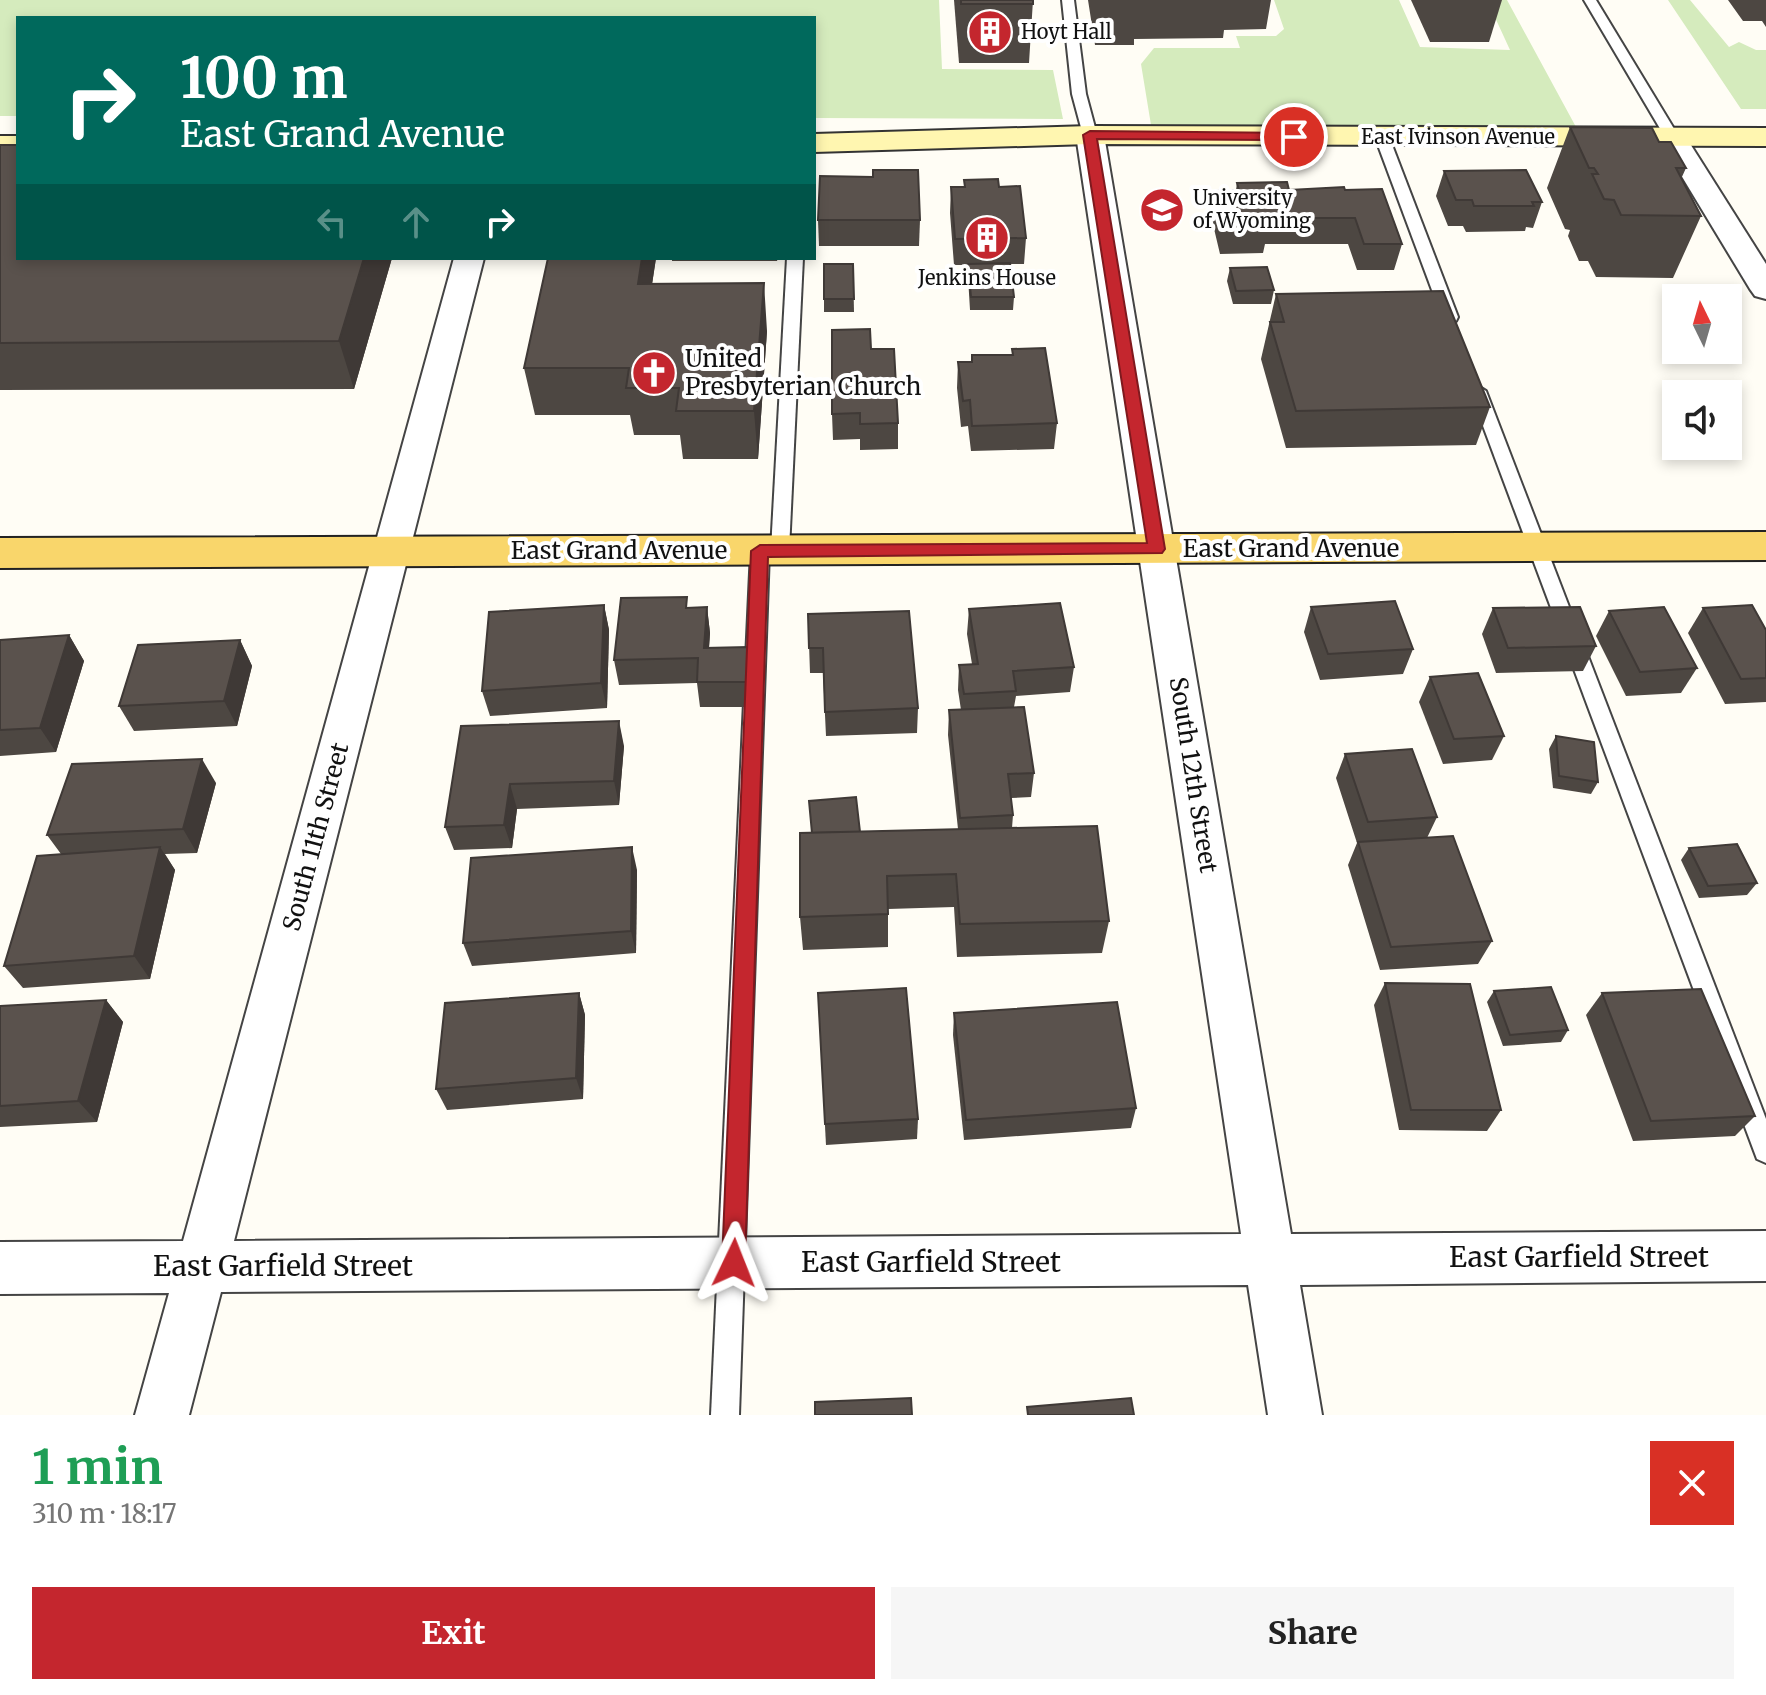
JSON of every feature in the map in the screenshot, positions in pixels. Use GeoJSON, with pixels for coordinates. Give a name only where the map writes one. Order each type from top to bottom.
{"type":"FeatureCollection","features":[{"type":"Feature","properties":{"kind":"main road","name":"East Grand Avenue"},"geometry":{"type":"LineString","coordinates":[[0,553],[1766,546]]}},
{"type":"Feature","properties":{"kind":"street","name":"East Ivinson Avenue"},"geometry":{"type":"LineString","coordinates":[[816,143],[1090,135],[1766,137]]}},
{"type":"Feature","properties":{"kind":"street","name":"South 12th Street"},"geometry":{"type":"LineString","coordinates":[[1090,135],[1295,1415]]}},
{"type":"Feature","properties":{"kind":"street"},"geometry":{"type":"LineString","coordinates":[[1672,137],[1766,289]]}},
{"type":"Feature","properties":{"kind":"street","name":"South 11th Street"},"geometry":{"type":"LineString","coordinates":[[162,1415],[468,260]]}},
{"type":"Feature","properties":{"kind":"street","name":"East Garfield Street"},"geometry":{"type":"LineString","coordinates":[[0,1268],[1766,1256]]}},
{"type":"Feature","properties":{"kind":"lane"},"geometry":{"type":"LineString","coordinates":[[1068,0],[1079,94],[1090,135]]}},
{"type":"Feature","properties":{"kind":"lane"},"geometry":{"type":"LineString","coordinates":[[1590,0],[1672,137]]}},
{"type":"Feature","properties":{"kind":"lane"},"geometry":{"type":"LineString","coordinates":[[1382,137],[1457,337]]}},
{"type":"Feature","properties":{"kind":"lane"},"geometry":{"type":"LineString","coordinates":[[725,1415],[770,550],[795,260]]}},
{"type":"Feature","properties":{"kind":"lane"},"geometry":{"type":"LineString","coordinates":[[1473,377],[1766,1151]]}},
{"type":"Feature","properties":{"kind":"green space"},"geometry":{"type":"Polygon","coordinates":[[[0,0],[939,0],[942,69],[1053,70],[1063,119],[816,118],[816,16],[16,16],[16,116],[0,116],[0,0]]]}},
{"type":"Feature","properties":{"kind":"green space"},"geometry":{"type":"Polygon","coordinates":[[[1274,0],[1399,0],[1420,47],[1510,50],[1487,0],[1507,0],[1576,127],[1151,125],[1141,64],[1154,48],[1240,48],[1236,36],[1276,36],[1284,29],[1274,0]]]}},
{"type":"Feature","properties":{"kind":"green space"},"geometry":{"type":"Polygon","coordinates":[[[1668,0],[1690,0],[1729,47],[1739,42],[1756,50],[1766,50],[1766,109],[1741,109],[1668,0]]]}},
{"type":"Feature","properties":{"kind":"building"},"geometry":{"type":"Polygon","coordinates":[[[961,0],[1033,0],[1033,4],[961,4],[961,0]]]}},
{"type":"Feature","properties":{"kind":"building"},"geometry":{"type":"Polygon","coordinates":[[[1570,127],[1652,128],[1659,142],[1671,142],[1686,168],[1676,168],[1701,216],[1621,215],[1614,200],[1604,199],[1592,174],[1598,174],[1594,168],[1589,168],[1570,127]]]}},
{"type":"Feature","properties":{"kind":"building"},"geometry":{"type":"Polygon","coordinates":[[[0,145],[16,145],[16,260],[363,260],[339,341],[0,343],[0,145]]]}},
{"type":"Feature","properties":{"kind":"building"},"geometry":{"type":"Polygon","coordinates":[[[873,170],[918,170],[920,220],[818,220],[820,176],[873,177],[873,170]]]}},
{"type":"Feature","properties":{"kind":"building"},"geometry":{"type":"Polygon","coordinates":[[[1526,170],[1542,202],[1532,202],[1534,206],[1474,206],[1472,200],[1456,200],[1444,171],[1526,170]]]}},
{"type":"Feature","properties":{"kind":"building"},"geometry":{"type":"Polygon","coordinates":[[[998,179],[999,187],[1020,186],[1026,238],[955,239],[951,187],[965,187],[964,180],[998,179]]]}},
{"type":"Feature","properties":{"kind":"building"},"geometry":{"type":"Polygon","coordinates":[[[1287,182],[1289,190],[1344,187],[1345,190],[1382,189],[1402,244],[1364,244],[1355,218],[1266,218],[1269,228],[1225,228],[1216,191],[1239,190],[1237,183],[1287,182]]]}},
{"type":"Feature","properties":{"kind":"building","name":"United Presbyterian Church"},"geometry":{"type":"Polygon","coordinates":[[[548,260],[642,260],[638,284],[764,283],[754,411],[676,411],[679,388],[626,388],[629,368],[524,368],[548,260]]]}},
{"type":"Feature","properties":{"kind":"building"},"geometry":{"type":"Polygon","coordinates":[[[1010,263],[1014,297],[971,297],[968,264],[1010,263]]]}},
{"type":"Feature","properties":{"kind":"building"},"geometry":{"type":"Polygon","coordinates":[[[824,264],[853,264],[854,299],[824,299],[824,264]]]}},
{"type":"Feature","properties":{"kind":"building"},"geometry":{"type":"Polygon","coordinates":[[[1267,267],[1274,290],[1236,291],[1230,268],[1267,267]]]}},
{"type":"Feature","properties":{"kind":"building"},"geometry":{"type":"Polygon","coordinates":[[[1443,291],[1490,407],[1296,411],[1270,322],[1284,322],[1276,294],[1443,291]]]}},
{"type":"Feature","properties":{"kind":"building"},"geometry":{"type":"Polygon","coordinates":[[[870,329],[871,349],[894,349],[898,423],[860,424],[860,413],[832,414],[832,330],[870,329]]]}},
{"type":"Feature","properties":{"kind":"building"},"geometry":{"type":"Polygon","coordinates":[[[1045,348],[1057,423],[972,426],[970,400],[963,401],[958,362],[972,362],[972,355],[1013,355],[1012,349],[1045,348]]]}},
{"type":"Feature","properties":{"kind":"building"},"geometry":{"type":"Polygon","coordinates":[[[687,597],[686,608],[707,607],[704,648],[748,647],[747,682],[697,682],[698,658],[614,660],[621,598],[687,597]]]}},
{"type":"Feature","properties":{"kind":"building"},"geometry":{"type":"Polygon","coordinates":[[[1395,601],[1413,649],[1328,654],[1311,607],[1395,601]]]}},
{"type":"Feature","properties":{"kind":"building"},"geometry":{"type":"Polygon","coordinates":[[[1060,603],[1074,667],[1013,671],[1016,691],[964,694],[959,665],[978,664],[969,609],[1060,603]]]}},
{"type":"Feature","properties":{"kind":"building"},"geometry":{"type":"Polygon","coordinates":[[[604,605],[601,683],[482,691],[489,612],[604,605]]]}},
{"type":"Feature","properties":{"kind":"building"},"geometry":{"type":"Polygon","coordinates":[[[1752,605],[1766,630],[1766,678],[1741,679],[1703,608],[1752,605]]]}},
{"type":"Feature","properties":{"kind":"building"},"geometry":{"type":"Polygon","coordinates":[[[1580,607],[1596,646],[1508,648],[1493,608],[1580,607]]]}},
{"type":"Feature","properties":{"kind":"building"},"geometry":{"type":"Polygon","coordinates":[[[1664,607],[1697,668],[1640,672],[1609,611],[1664,607]]]}},
{"type":"Feature","properties":{"kind":"building"},"geometry":{"type":"Polygon","coordinates":[[[909,611],[918,708],[825,712],[823,648],[809,648],[808,614],[909,611]]]}},
{"type":"Feature","properties":{"kind":"building"},"geometry":{"type":"Polygon","coordinates":[[[69,635],[40,728],[0,730],[0,640],[69,635]]]}},
{"type":"Feature","properties":{"kind":"building"},"geometry":{"type":"Polygon","coordinates":[[[240,640],[224,701],[119,706],[138,645],[240,640]]]}},
{"type":"Feature","properties":{"kind":"building"},"geometry":{"type":"Polygon","coordinates":[[[1478,673],[1504,736],[1454,739],[1430,677],[1478,673]]]}},
{"type":"Feature","properties":{"kind":"building"},"geometry":{"type":"Polygon","coordinates":[[[1024,707],[1034,773],[1008,774],[1013,815],[960,818],[949,710],[1024,707]]]}},
{"type":"Feature","properties":{"kind":"building"},"geometry":{"type":"Polygon","coordinates":[[[619,721],[614,781],[510,784],[504,825],[445,827],[461,726],[619,721]]]}},
{"type":"Feature","properties":{"kind":"building"},"geometry":{"type":"Polygon","coordinates":[[[1556,736],[1594,742],[1598,782],[1559,776],[1556,736]]]}},
{"type":"Feature","properties":{"kind":"building"},"geometry":{"type":"Polygon","coordinates":[[[1412,749],[1437,817],[1368,822],[1345,754],[1412,749]]]}},
{"type":"Feature","properties":{"kind":"building"},"geometry":{"type":"Polygon","coordinates":[[[202,759],[183,829],[47,835],[72,764],[202,759]]]}},
{"type":"Feature","properties":{"kind":"building"},"geometry":{"type":"Polygon","coordinates":[[[856,797],[860,832],[812,833],[809,801],[856,797]]]}},
{"type":"Feature","properties":{"kind":"building"},"geometry":{"type":"Polygon","coordinates":[[[1097,826],[1109,921],[960,924],[956,874],[887,876],[888,914],[800,917],[800,833],[1097,826]]]}},
{"type":"Feature","properties":{"kind":"building"},"geometry":{"type":"Polygon","coordinates":[[[1453,836],[1492,941],[1391,947],[1358,842],[1453,836]]]}},
{"type":"Feature","properties":{"kind":"building"},"geometry":{"type":"Polygon","coordinates":[[[1737,844],[1757,883],[1708,886],[1689,848],[1737,844]]]}},
{"type":"Feature","properties":{"kind":"building"},"geometry":{"type":"Polygon","coordinates":[[[160,847],[134,956],[4,966],[37,856],[160,847]]]}},
{"type":"Feature","properties":{"kind":"building"},"geometry":{"type":"Polygon","coordinates":[[[632,847],[631,931],[463,943],[471,858],[632,847]]]}},
{"type":"Feature","properties":{"kind":"building"},"geometry":{"type":"Polygon","coordinates":[[[1385,983],[1470,984],[1501,1110],[1411,1110],[1385,983]]]}},
{"type":"Feature","properties":{"kind":"building"},"geometry":{"type":"Polygon","coordinates":[[[1551,987],[1568,1030],[1510,1035],[1494,991],[1551,987]]]}},
{"type":"Feature","properties":{"kind":"building"},"geometry":{"type":"Polygon","coordinates":[[[906,988],[918,1119],[825,1124],[818,993],[906,988]]]}},
{"type":"Feature","properties":{"kind":"building"},"geometry":{"type":"Polygon","coordinates":[[[1701,989],[1755,1116],[1651,1121],[1602,993],[1701,989]]]}},
{"type":"Feature","properties":{"kind":"building"},"geometry":{"type":"Polygon","coordinates":[[[579,993],[576,1078],[436,1089],[445,1003],[579,993]]]}},
{"type":"Feature","properties":{"kind":"building"},"geometry":{"type":"Polygon","coordinates":[[[106,1000],[78,1101],[0,1106],[0,1006],[106,1000]]]}},
{"type":"Feature","properties":{"kind":"building"},"geometry":{"type":"Polygon","coordinates":[[[1117,1002],[1136,1108],[966,1120],[954,1013],[1117,1002]]]}},
{"type":"Feature","properties":{"kind":"building"},"geometry":{"type":"Polygon","coordinates":[[[911,1398],[912,1415],[815,1415],[815,1402],[911,1398]]]}},
{"type":"Feature","properties":{"kind":"building"},"geometry":{"type":"Polygon","coordinates":[[[1131,1398],[1134,1415],[1028,1415],[1027,1407],[1131,1398]]]}},
{"type":"Feature","properties":{"kind":"place","name":"Hoyt Hall"},"geometry":{"type":"Point","coordinates":[990,32]}},
{"type":"Feature","properties":{"kind":"place","name":"University of Wyoming"},"geometry":{"type":"Point","coordinates":[1162,210]}},
{"type":"Feature","properties":{"kind":"place","name":"Jenkins House"},"geometry":{"type":"Point","coordinates":[987,238]}},
{"type":"Feature","properties":{"kind":"place","name":"United Presbyterian Church"},"geometry":{"type":"Point","coordinates":[654,373]}},
{"type":"Feature","properties":{"kind":"route"},"geometry":{"type":"LineString","coordinates":[[734,1263],[760,551],[1156,549],[1090,135],[1294,137]]}}]}
